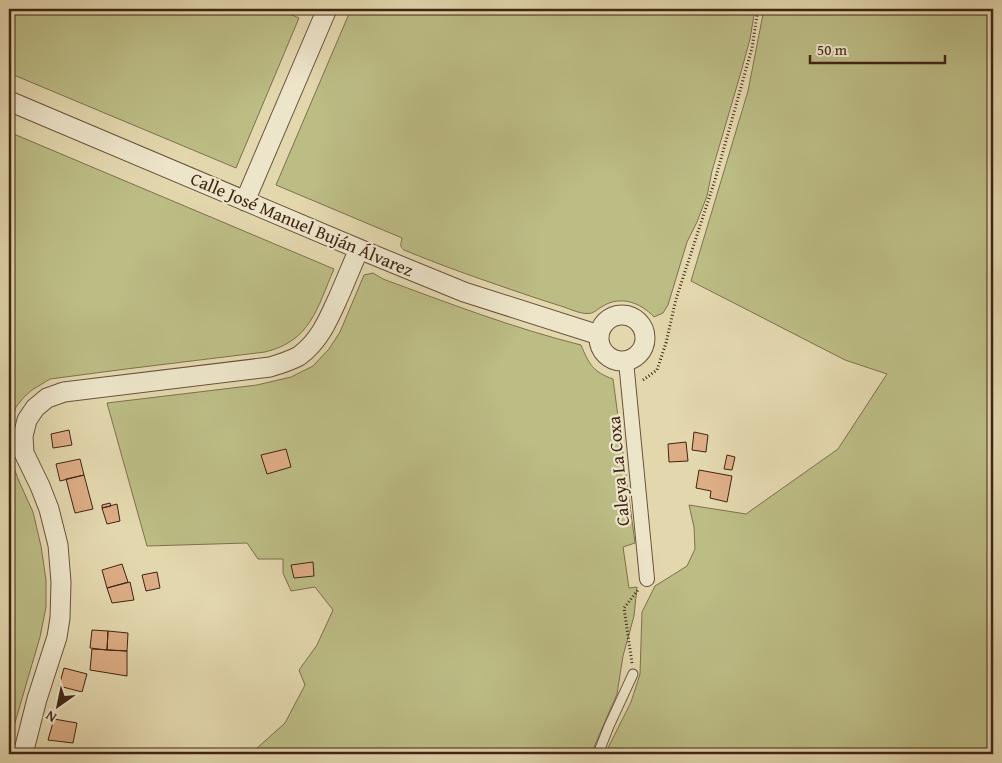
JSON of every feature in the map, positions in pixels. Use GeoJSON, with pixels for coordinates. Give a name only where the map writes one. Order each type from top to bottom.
{"type":"FeatureCollection","features":[{"type":"Feature","properties":{"kind":"street"},"geometry":{"type":"LineString","coordinates":[[246,201],[327,9]]}},
{"type":"Feature","properties":{"kind":"street","name":"Calle José Manuel Buján Álvarez"},"geometry":{"type":"LineString","coordinates":[[9,101],[464,292],[599,335]]}},
{"type":"Feature","properties":{"kind":"street"},"geometry":{"type":"LineString","coordinates":[[23,754],[37,700],[57,638],[60,618],[61,582],[58,545],[49,509],[24,453],[23,436],[27,420],[34,408],[47,398],[64,392],[270,367],[286,362],[311,346],[321,334],[359,249]]}},
{"type":"Feature","properties":{"kind":"street"},"geometry":{"type":"LineString","coordinates":[[620,315],[628,316],[634,318],[644,330],[644,346],[638,355],[631,359],[618,360],[610,358],[603,350],[599,335],[602,327],[613,317],[620,315]]}},
{"type":"Feature","properties":{"kind":"street","name":"Caleya La Coxa"},"geometry":{"type":"LineString","coordinates":[[626,360],[647,579]]}},
{"type":"Feature","properties":{"kind":"lane"},"geometry":{"type":"LineString","coordinates":[[598,754],[633,674]]}},
{"type":"Feature","properties":{"kind":"path"},"geometry":{"type":"LineString","coordinates":[[629,387],[642,381],[657,370],[666,343],[676,299],[715,180],[752,48],[758,9]]}},
{"type":"Feature","properties":{"kind":"path"},"geometry":{"type":"LineString","coordinates":[[633,674],[624,608],[647,579]]}},
{"type":"Feature","properties":{"kind":"green space"},"geometry":{"type":"Polygon","coordinates":[[[9,9],[278,9],[299,18],[236,168],[9,73],[9,9]]]}},
{"type":"Feature","properties":{"kind":"green space"},"geometry":{"type":"Polygon","coordinates":[[[351,9],[755,9],[750,39],[712,171],[707,196],[687,242],[668,305],[663,313],[654,317],[637,304],[617,301],[603,306],[592,313],[580,313],[466,274],[404,250],[401,246],[402,238],[276,185],[351,9]]]}},
{"type":"Feature","properties":{"kind":"green space"},"geometry":{"type":"Polygon","coordinates":[[[764,9],[865,9],[869,14],[876,9],[993,9],[993,754],[605,754],[631,702],[640,674],[642,612],[655,586],[687,566],[695,549],[694,527],[689,505],[746,514],[838,449],[887,374],[845,360],[691,281],[748,91],[764,9]]]}},
{"type":"Feature","properties":{"kind":"green space"},"geometry":{"type":"Polygon","coordinates":[[[9,132],[334,269],[317,310],[303,331],[293,340],[265,352],[50,379],[24,397],[16,407],[9,428],[9,132]]]}},
{"type":"Feature","properties":{"kind":"green space"},"geometry":{"type":"Polygon","coordinates":[[[373,273],[383,279],[481,315],[581,345],[592,366],[613,379],[635,543],[623,547],[629,588],[637,587],[634,616],[623,656],[617,694],[591,754],[253,754],[256,749],[285,723],[305,685],[299,670],[317,645],[333,610],[315,587],[291,591],[283,573],[283,559],[258,559],[247,543],[147,546],[107,403],[257,385],[291,377],[313,366],[329,349],[340,332],[364,275],[373,273]]]}},
{"type":"Feature","properties":{"kind":"green space"},"geometry":{"type":"Polygon","coordinates":[[[9,453],[33,512],[46,580],[46,607],[40,637],[9,743],[9,453]]]}},
{"type":"Feature","properties":{"kind":"building"},"geometry":{"type":"Polygon","coordinates":[[[69,430],[72,445],[53,448],[51,434],[69,430]]]}},
{"type":"Feature","properties":{"kind":"building"},"geometry":{"type":"Polygon","coordinates":[[[694,432],[708,435],[706,452],[692,450],[694,432]]]}},
{"type":"Feature","properties":{"kind":"building"},"geometry":{"type":"Polygon","coordinates":[[[686,442],[688,461],[669,462],[668,444],[686,442]]]}},
{"type":"Feature","properties":{"kind":"building"},"geometry":{"type":"Polygon","coordinates":[[[286,449],[291,467],[267,474],[261,455],[286,449]]]}},
{"type":"Feature","properties":{"kind":"building"},"geometry":{"type":"Polygon","coordinates":[[[727,455],[735,457],[732,470],[724,469],[727,455]]]}},
{"type":"Feature","properties":{"kind":"building"},"geometry":{"type":"Polygon","coordinates":[[[80,459],[84,475],[60,481],[56,464],[80,459]]]}},
{"type":"Feature","properties":{"kind":"building"},"geometry":{"type":"Polygon","coordinates":[[[699,470],[732,476],[727,502],[710,498],[711,491],[696,488],[699,470]]]}},
{"type":"Feature","properties":{"kind":"building"},"geometry":{"type":"Polygon","coordinates":[[[84,475],[93,509],[75,513],[66,479],[84,475]]]}},
{"type":"Feature","properties":{"kind":"building"},"geometry":{"type":"Polygon","coordinates":[[[110,503],[111,506],[102,508],[102,505],[110,503]]]}},
{"type":"Feature","properties":{"kind":"building"},"geometry":{"type":"Polygon","coordinates":[[[117,504],[120,521],[107,524],[102,508],[117,504]]]}},
{"type":"Feature","properties":{"kind":"building"},"geometry":{"type":"Polygon","coordinates":[[[313,562],[314,576],[294,578],[291,565],[313,562]]]}},
{"type":"Feature","properties":{"kind":"building"},"geometry":{"type":"Polygon","coordinates":[[[122,564],[128,582],[107,588],[102,570],[122,564]]]}},
{"type":"Feature","properties":{"kind":"building"},"geometry":{"type":"Polygon","coordinates":[[[157,572],[160,588],[146,591],[142,575],[157,572]]]}},
{"type":"Feature","properties":{"kind":"building"},"geometry":{"type":"Polygon","coordinates":[[[130,582],[134,600],[112,603],[107,588],[130,582]]]}},
{"type":"Feature","properties":{"kind":"building"},"geometry":{"type":"Polygon","coordinates":[[[92,630],[108,631],[107,650],[90,648],[92,630]]]}},
{"type":"Feature","properties":{"kind":"building"},"geometry":{"type":"Polygon","coordinates":[[[108,631],[128,633],[127,651],[107,650],[108,631]]]}},
{"type":"Feature","properties":{"kind":"building"},"geometry":{"type":"Polygon","coordinates":[[[92,649],[127,651],[127,676],[90,670],[92,649]]]}},
{"type":"Feature","properties":{"kind":"building"},"geometry":{"type":"Polygon","coordinates":[[[64,668],[87,674],[82,692],[59,686],[64,668]]]}},
{"type":"Feature","properties":{"kind":"building"},"geometry":{"type":"Polygon","coordinates":[[[54,719],[77,723],[73,743],[48,740],[54,719]]]}}]}
